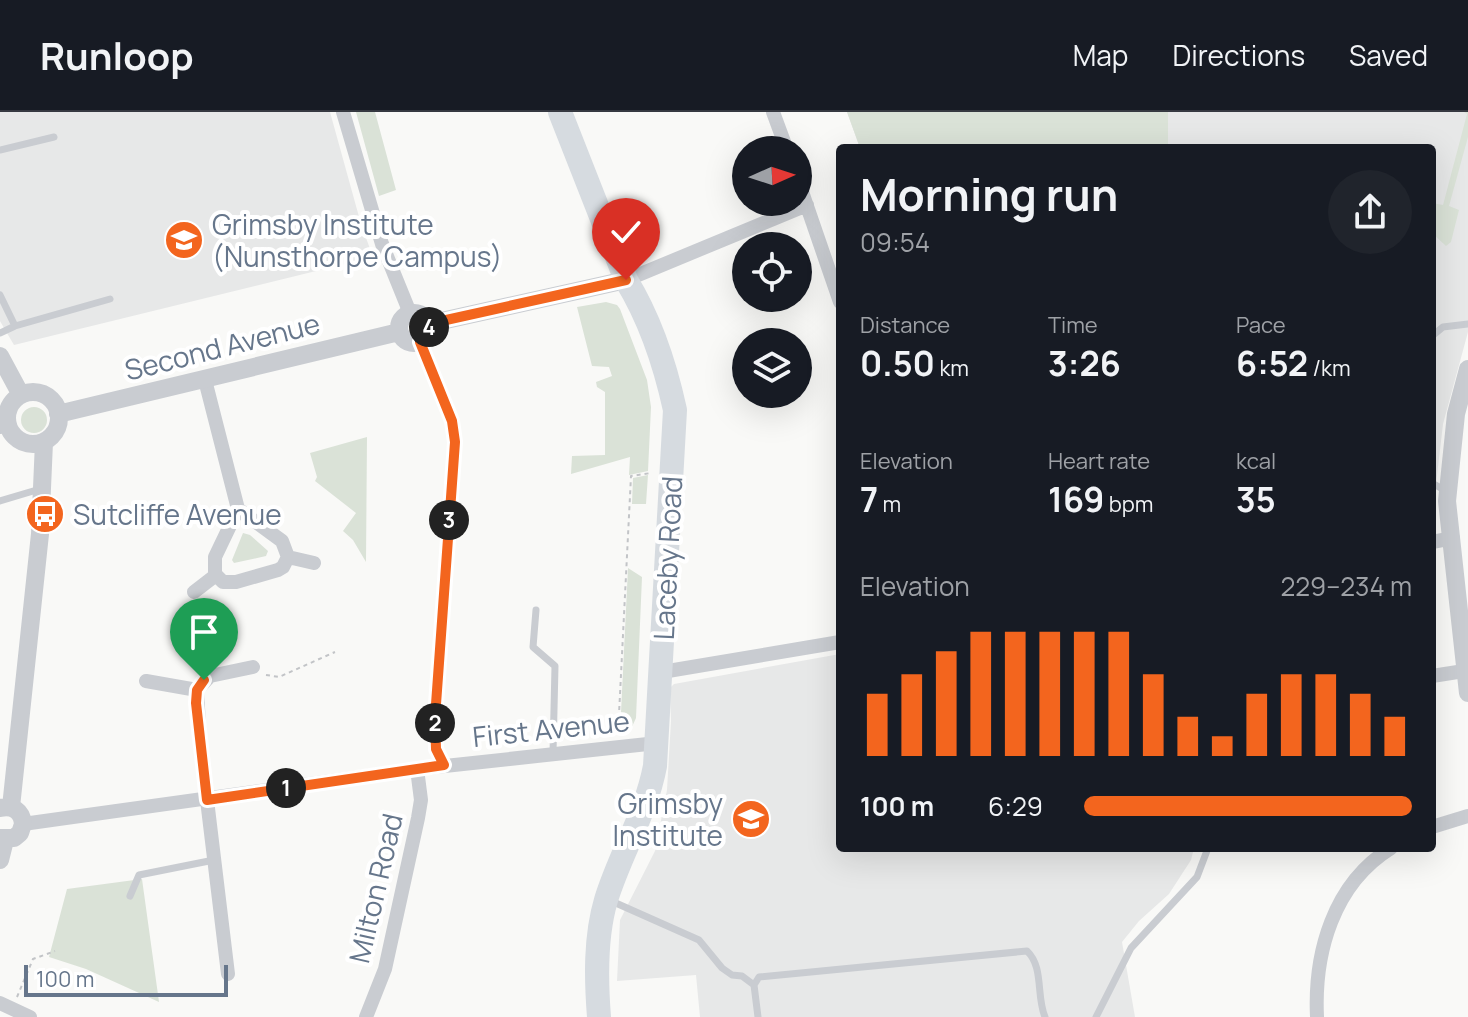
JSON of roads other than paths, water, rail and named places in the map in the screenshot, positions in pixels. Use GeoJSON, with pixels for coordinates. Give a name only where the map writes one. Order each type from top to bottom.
{"type":"FeatureCollection","features":[{"type":"Feature","properties":{"kind":"highway","name":"Laceby Road"},"geometry":{"type":"LineString","coordinates":[[560,112],[626,280],[640,303],[668,377],[675,410],[655,766],[646,803],[607,899],[598,954],[599,1017]]}},
{"type":"Feature","properties":{"kind":"street"},"geometry":{"type":"LineString","coordinates":[[343,112],[382,244],[410,313]]}},
{"type":"Feature","properties":{"kind":"street"},"geometry":{"type":"LineString","coordinates":[[773,112],[782,136]]}},
{"type":"Feature","properties":{"kind":"street"},"geometry":{"type":"LineString","coordinates":[[428,324],[626,280],[780,216]]}},
{"type":"Feature","properties":{"kind":"street"},"geometry":{"type":"LineString","coordinates":[[811,216],[836,290]]}},
{"type":"Feature","properties":{"kind":"street"},"geometry":{"type":"LineString","coordinates":[[410,313],[421,314],[428,324],[428,334],[420,342],[409,342],[399,332],[400,321],[410,313]]}},
{"type":"Feature","properties":{"kind":"street","name":"Second Avenue"},"geometry":{"type":"LineString","coordinates":[[58,414],[399,332]]}},
{"type":"Feature","properties":{"kind":"street"},"geometry":{"type":"LineString","coordinates":[[420,342],[452,421],[455,442],[435,718],[436,749],[444,765]]}},
{"type":"Feature","properties":{"kind":"street"},"geometry":{"type":"LineString","coordinates":[[0,356],[21,395]]}},
{"type":"Feature","properties":{"kind":"street"},"geometry":{"type":"LineString","coordinates":[[1468,369],[1440,488],[1453,538],[1468,693]]}},
{"type":"Feature","properties":{"kind":"street"},"geometry":{"type":"LineString","coordinates":[[205,380],[238,509],[282,541],[288,557],[278,570],[223,582],[216,575],[215,557],[238,509]]}},
{"type":"Feature","properties":{"kind":"street"},"geometry":{"type":"LineString","coordinates":[[39,393],[54,403],[58,414],[55,431],[44,442],[30,444],[21,441],[4,426],[9,407],[21,395],[39,393]]}},
{"type":"Feature","properties":{"kind":"street"},"geometry":{"type":"LineString","coordinates":[[0,860],[2,839],[19,835],[23,824],[21,815],[5,808],[40,534],[44,442]]}},
{"type":"Feature","properties":{"kind":"street"},"geometry":{"type":"LineString","coordinates":[[1436,541],[1453,538]]}},
{"type":"Feature","properties":{"kind":"street"},"geometry":{"type":"LineString","coordinates":[[288,557],[314,563]]}},
{"type":"Feature","properties":{"kind":"street"},"geometry":{"type":"LineString","coordinates":[[194,592],[216,575]]}},
{"type":"Feature","properties":{"kind":"street"},"geometry":{"type":"LineString","coordinates":[[662,672],[836,643]]}},
{"type":"Feature","properties":{"kind":"street"},"geometry":{"type":"LineString","coordinates":[[228,974],[197,690],[210,676],[253,667]]}},
{"type":"Feature","properties":{"kind":"street"},"geometry":{"type":"LineString","coordinates":[[1436,675],[1464,671]]}},
{"type":"Feature","properties":{"kind":"street"},"geometry":{"type":"LineString","coordinates":[[146,681],[197,690]]}},
{"type":"Feature","properties":{"kind":"street","name":"First Avenue"},"geometry":{"type":"LineString","coordinates":[[23,824],[444,765],[657,743]]}},
{"type":"Feature","properties":{"kind":"street","name":"Milton Road"},"geometry":{"type":"LineString","coordinates":[[366,1017],[385,969],[418,818],[421,800],[417,769]]}},
{"type":"Feature","properties":{"kind":"street"},"geometry":{"type":"LineString","coordinates":[[1436,826],[1468,816]]}},
{"type":"Feature","properties":{"kind":"street"},"geometry":{"type":"LineString","coordinates":[[1315,1017],[1323,941],[1336,909],[1355,880],[1384,852]]}},
{"type":"Feature","properties":{"kind":"street"},"geometry":{"type":"LineString","coordinates":[[6,1006],[30,1017]]}},
{"type":"Feature","properties":{"kind":"lane"},"geometry":{"type":"LineString","coordinates":[[0,150],[54,137]]}},
{"type":"Feature","properties":{"kind":"lane"},"geometry":{"type":"LineString","coordinates":[[0,295],[15,326]]}},
{"type":"Feature","properties":{"kind":"lane"},"geometry":{"type":"LineString","coordinates":[[0,333],[110,299]]}},
{"type":"Feature","properties":{"kind":"lane"},"geometry":{"type":"LineString","coordinates":[[1436,333],[1443,327],[1468,324]]}},
{"type":"Feature","properties":{"kind":"lane"},"geometry":{"type":"LineString","coordinates":[[0,501],[41,489]]}},
{"type":"Feature","properties":{"kind":"lane"},"geometry":{"type":"LineString","coordinates":[[536,610],[533,647],[555,666],[553,755]]}},
{"type":"Feature","properties":{"kind":"lane"},"geometry":{"type":"LineString","coordinates":[[1096,1017],[1131,948],[1197,877],[1206,852]]}},
{"type":"Feature","properties":{"kind":"lane"},"geometry":{"type":"LineString","coordinates":[[130,896],[139,875],[214,860]]}},
{"type":"Feature","properties":{"kind":"lane"},"geometry":{"type":"LineString","coordinates":[[607,899],[699,940],[722,968],[754,985]]}},
{"type":"Feature","properties":{"kind":"lane"},"geometry":{"type":"LineString","coordinates":[[758,1017],[754,985],[759,977],[1027,951],[1035,959],[1041,1008],[1045,1017]]}},
{"type":"Feature","properties":{"kind":"place","name":"Grimsby Institute (Nunsthorpe Campus)"},"geometry":{"type":"Point","coordinates":[184,240]}},
{"type":"Feature","properties":{"kind":"place","name":"Sutcliffe Avenue"},"geometry":{"type":"Point","coordinates":[45,514]}},
{"type":"Feature","properties":{"kind":"place","name":"Grimsby Institute"},"geometry":{"type":"Point","coordinates":[751,819]}}]}
